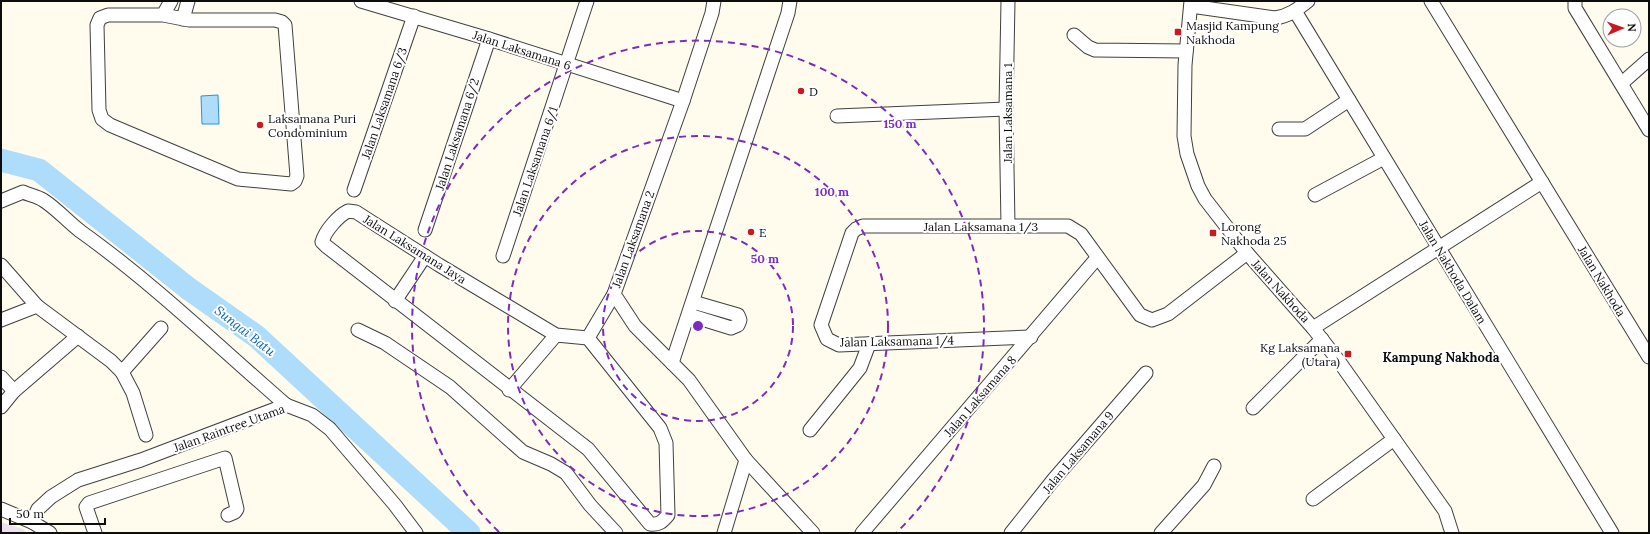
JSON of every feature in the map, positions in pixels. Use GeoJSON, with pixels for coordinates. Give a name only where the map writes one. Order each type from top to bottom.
{"type":"FeatureCollection","features":[{"type":"Feature","properties":{"kind":"street"},"geometry":{"type":"LineString","coordinates":[[163,15],[171,1]]}},
{"type":"Feature","properties":{"kind":"street"},"geometry":{"type":"LineString","coordinates":[[183,19],[188,1]]}},
{"type":"Feature","properties":{"kind":"street","name":"Jalan Laksamana 6"},"geometry":{"type":"LineString","coordinates":[[361,1],[489,39],[683,101]]}},
{"type":"Feature","properties":{"kind":"street","name":"Jalan Laksamana 6/1"},"geometry":{"type":"LineString","coordinates":[[503,256],[587,1]]}},
{"type":"Feature","properties":{"kind":"street","name":"Jalan Laksamana 2"},"geometry":{"type":"LineString","coordinates":[[714,1],[712,13],[683,101],[614,294],[635,326],[689,380],[746,460],[813,533]]}},
{"type":"Feature","properties":{"kind":"street"},"geometry":{"type":"LineString","coordinates":[[672,363],[788,13],[790,1]]}},
{"type":"Feature","properties":{"kind":"street","name":"Jalan Laksamana 1"},"geometry":{"type":"LineString","coordinates":[[1008,1],[1006,109],[1008,226]]}},
{"type":"Feature","properties":{"kind":"street"},"geometry":{"type":"LineString","coordinates":[[1191,4],[1275,18],[1285,16],[1295,11],[1308,1]]}},
{"type":"Feature","properties":{"kind":"street","name":"Jalan Nakhoda"},"geometry":{"type":"LineString","coordinates":[[1431,1],[1649,357]]}},
{"type":"Feature","properties":{"kind":"street"},"geometry":{"type":"LineString","coordinates":[[1575,1],[1575,8],[1622,83],[1649,130]]}},
{"type":"Feature","properties":{"kind":"street","name":"Jalan Nakhoda"},"geometry":{"type":"LineString","coordinates":[[1191,4],[1186,51],[1184,136],[1192,172],[1205,200],[1246,253],[1322,339],[1445,511],[1452,533]]}},
{"type":"Feature","properties":{"kind":"street","name":"Jalan Nakhoda Dalam"},"geometry":{"type":"LineString","coordinates":[[1295,11],[1612,533]]}},
{"type":"Feature","properties":{"kind":"street"},"geometry":{"type":"LineString","coordinates":[[108,15],[163,15],[183,19],[275,20],[286,25],[298,176],[291,184],[238,179],[110,125],[102,119],[99,110],[96,25],[100,18],[108,15]]}},
{"type":"Feature","properties":{"kind":"street","name":"Jalan Laksamana 6/3"},"geometry":{"type":"LineString","coordinates":[[354,190],[414,16]]}},
{"type":"Feature","properties":{"kind":"street"},"geometry":{"type":"LineString","coordinates":[[1074,35],[1088,47],[1095,50],[1186,51]]}},
{"type":"Feature","properties":{"kind":"street","name":"Jalan Laksamana 6/2"},"geometry":{"type":"LineString","coordinates":[[425,230],[489,39]]}},
{"type":"Feature","properties":{"kind":"street"},"geometry":{"type":"LineString","coordinates":[[1622,83],[1649,59]]}},
{"type":"Feature","properties":{"kind":"street"},"geometry":{"type":"LineString","coordinates":[[1280,129],[1305,129],[1349,100]]}},
{"type":"Feature","properties":{"kind":"street"},"geometry":{"type":"LineString","coordinates":[[837,116],[1006,109]]}},
{"type":"Feature","properties":{"kind":"street"},"geometry":{"type":"LineString","coordinates":[[1315,195],[1384,158]]}},
{"type":"Feature","properties":{"kind":"street"},"geometry":{"type":"LineString","coordinates":[[1313,328],[1542,182]]}},
{"type":"Feature","properties":{"kind":"street"},"geometry":{"type":"LineString","coordinates":[[1,201],[23,192],[43,200],[65,220],[123,262],[158,291],[188,320],[286,404]]}},
{"type":"Feature","properties":{"kind":"street","name":"Jalan Laksamana Jaya"},"geometry":{"type":"LineString","coordinates":[[348,211],[356,212],[424,256],[556,335],[588,338],[660,428],[666,443],[668,515],[656,525],[650,524],[588,449],[509,390],[395,301],[322,242],[324,237],[342,214],[348,211]]}},
{"type":"Feature","properties":{"kind":"street","name":"Jalan Laksamana 1/3"},"geometry":{"type":"LineString","coordinates":[[852,233],[856,229],[863,226],[1068,226],[1081,234],[1097,258]]}},
{"type":"Feature","properties":{"kind":"street","name":"Jalan Laksamana 1/4"},"geometry":{"type":"LineString","coordinates":[[852,233],[821,325],[827,339],[839,345],[1031,338]]}},
{"type":"Feature","properties":{"kind":"street"},"geometry":{"type":"LineString","coordinates":[[1097,258],[1140,315],[1152,320],[1168,314],[1246,253]]}},
{"type":"Feature","properties":{"kind":"street"},"geometry":{"type":"LineString","coordinates":[[395,301],[424,256]]}},
{"type":"Feature","properties":{"kind":"street","name":"Jalan Laksamana 8"},"geometry":{"type":"LineString","coordinates":[[862,533],[1031,338],[1097,258]]}},
{"type":"Feature","properties":{"kind":"street"},"geometry":{"type":"LineString","coordinates":[[1,265],[37,306],[111,361],[122,372],[133,392],[146,435]]}},
{"type":"Feature","properties":{"kind":"street"},"geometry":{"type":"LineString","coordinates":[[588,338],[614,294]]}},
{"type":"Feature","properties":{"kind":"street"},"geometry":{"type":"LineString","coordinates":[[689,315],[731,328],[738,325],[740,320],[738,315],[693,302]]}},
{"type":"Feature","properties":{"kind":"street"},"geometry":{"type":"LineString","coordinates":[[1,320],[37,306]]}},
{"type":"Feature","properties":{"kind":"street"},"geometry":{"type":"LineString","coordinates":[[122,372],[161,328]]}},
{"type":"Feature","properties":{"kind":"street"},"geometry":{"type":"LineString","coordinates":[[358,330],[385,343],[450,387],[523,452],[551,464],[566,473],[590,505],[616,533]]}},
{"type":"Feature","properties":{"kind":"street"},"geometry":{"type":"LineString","coordinates":[[509,390],[556,335]]}},
{"type":"Feature","properties":{"kind":"street"},"geometry":{"type":"LineString","coordinates":[[1,407],[14,391],[78,336]]}},
{"type":"Feature","properties":{"kind":"street"},"geometry":{"type":"LineString","coordinates":[[1253,408],[1322,339]]}},
{"type":"Feature","properties":{"kind":"street"},"geometry":{"type":"LineString","coordinates":[[810,430],[860,368],[869,344]]}},
{"type":"Feature","properties":{"kind":"street","name":"Jalan Laksamana 9"},"geometry":{"type":"LineString","coordinates":[[1011,533],[1054,479],[1146,373]]}},
{"type":"Feature","properties":{"kind":"street"},"geometry":{"type":"LineString","coordinates":[[1,377],[14,391]]}},
{"type":"Feature","properties":{"kind":"street","name":"Jalan Raintree Utama"},"geometry":{"type":"LineString","coordinates":[[32,522],[38,509],[51,497],[78,480],[141,460],[286,404],[312,415],[330,429],[395,505],[416,533]]}},
{"type":"Feature","properties":{"kind":"street"},"geometry":{"type":"LineString","coordinates":[[1313,499],[1394,439]]}},
{"type":"Feature","properties":{"kind":"street"},"geometry":{"type":"LineString","coordinates":[[95,533],[86,507],[89,503],[224,458],[237,509],[235,512],[228,515]]}},
{"type":"Feature","properties":{"kind":"street"},"geometry":{"type":"LineString","coordinates":[[724,533],[746,460]]}},
{"type":"Feature","properties":{"kind":"street"},"geometry":{"type":"LineString","coordinates":[[1161,533],[1204,485],[1214,466]]}},
{"type":"Feature","properties":{"kind":"street"},"geometry":{"type":"LineString","coordinates":[[1,509],[32,522],[50,533]]}},
{"type":"Feature","properties":{"kind":"shaded area"},"geometry":{"type":"Polygon","coordinates":[[[1,522],[23,529],[27,533],[1,533],[1,522]]]}},
{"type":"Feature","properties":{"kind":"water"},"geometry":{"type":"Polygon","coordinates":[[[218,95],[219,124],[202,124],[201,96],[218,95]]]}},
{"type":"Feature","properties":{"kind":"waterway","name":"Sungai Batu"},"geometry":{"type":"LineString","coordinates":[[1,160],[39,170],[189,289],[256,336],[469,533]]}},
{"type":"Feature","properties":{"kind":"place","name":"Masjid Kampung Nakhoda"},"geometry":{"type":"Point","coordinates":[1178,32]}},
{"type":"Feature","properties":{"kind":"place","name":"D"},"geometry":{"type":"Point","coordinates":[801,91]}},
{"type":"Feature","properties":{"kind":"place","name":"Laksamana Puri Condominium"},"geometry":{"type":"Point","coordinates":[260,125]}},
{"type":"Feature","properties":{"kind":"place","name":"E"},"geometry":{"type":"Point","coordinates":[751,232]}},
{"type":"Feature","properties":{"kind":"place","name":"Lorong Nakhoda 25"},"geometry":{"type":"Point","coordinates":[1213,233]}},
{"type":"Feature","properties":{"kind":"place","name":"Kg Laksamana (Utara)"},"geometry":{"type":"Point","coordinates":[1348,354]}},
{"type":"Feature","properties":{"kind":"district","name":"Kampung Nakhoda"},"geometry":{"type":"Point","coordinates":[1441,357]}}]}
